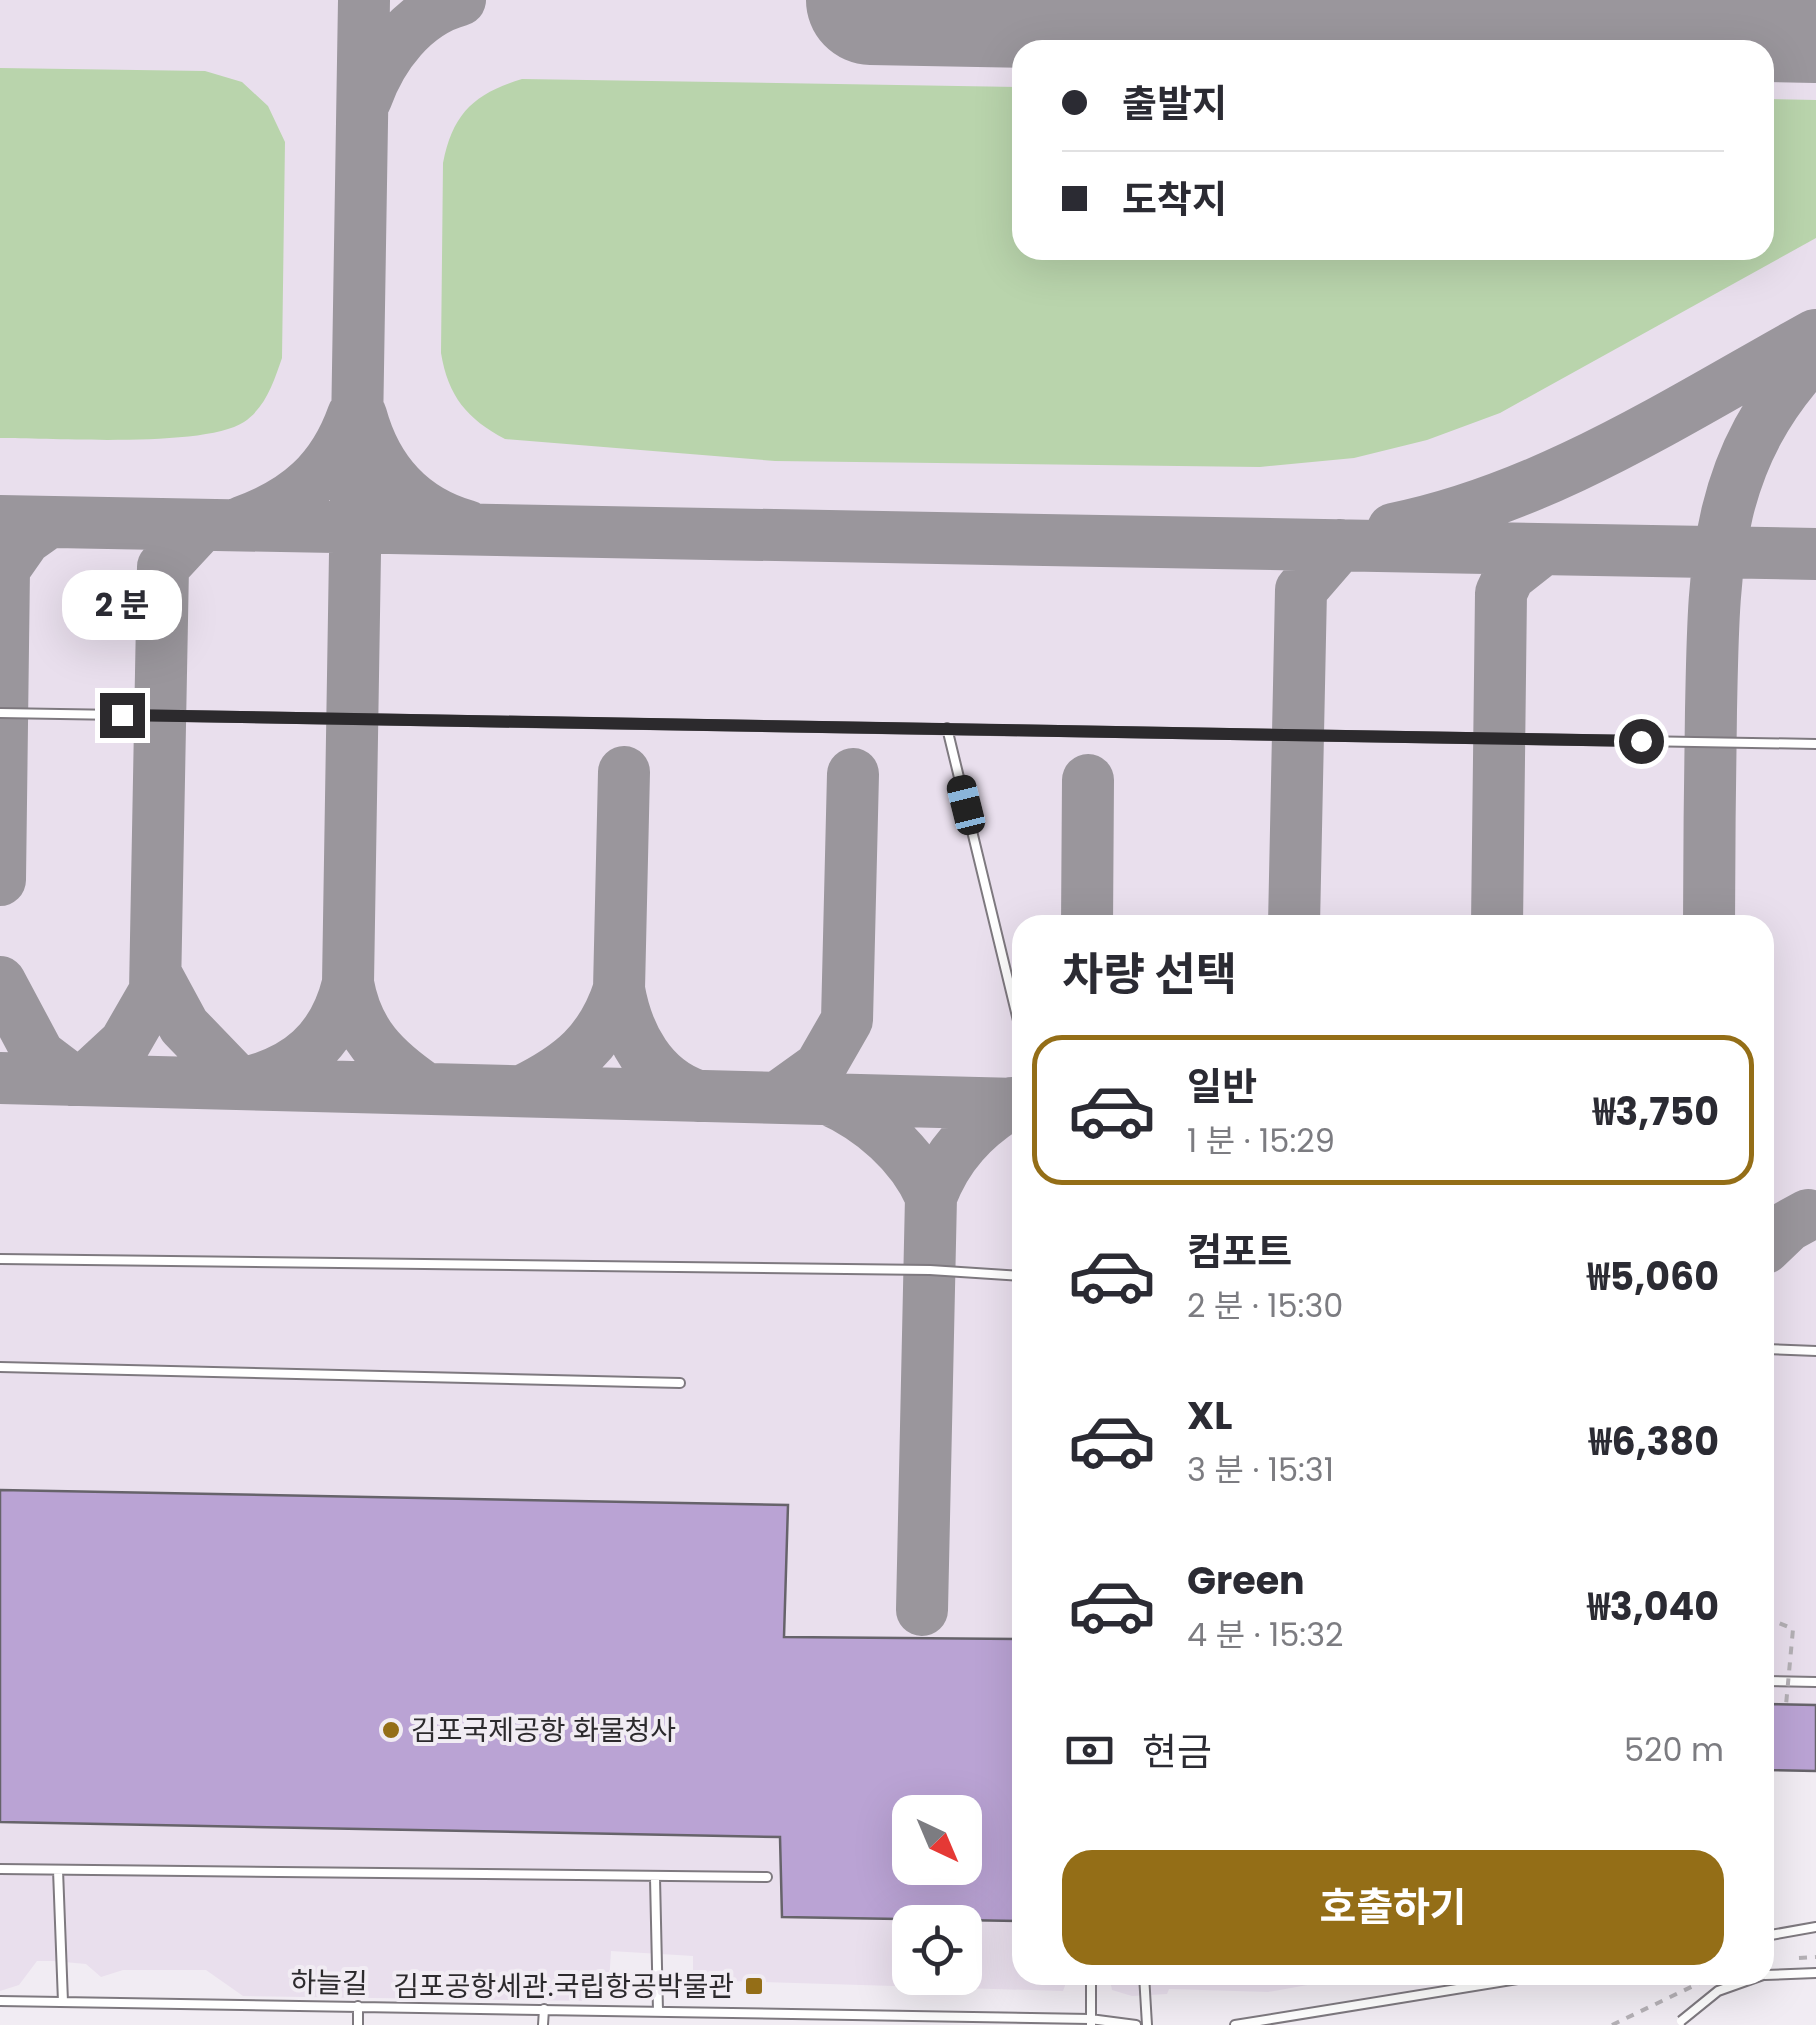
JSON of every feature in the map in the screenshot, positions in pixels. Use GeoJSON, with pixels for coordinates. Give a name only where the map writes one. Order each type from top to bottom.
{"type":"FeatureCollection","features":[{"type":"Feature","properties":{"kind":"lane"},"geometry":{"type":"LineString","coordinates":[[0,713],[1816,744]]}},
{"type":"Feature","properties":{"kind":"lane"},"geometry":{"type":"LineString","coordinates":[[947,728],[1012,995]]}},
{"type":"Feature","properties":{"kind":"lane"},"geometry":{"type":"LineString","coordinates":[[0,1259],[930,1270],[1012,1275]]}},
{"type":"Feature","properties":{"kind":"lane"},"geometry":{"type":"LineString","coordinates":[[1774,1350],[1816,1351]]}},
{"type":"Feature","properties":{"kind":"lane"},"geometry":{"type":"LineString","coordinates":[[0,1367],[680,1383]]}},
{"type":"Feature","properties":{"kind":"lane"},"geometry":{"type":"LineString","coordinates":[[1774,1681],[1816,1682]]}},
{"type":"Feature","properties":{"kind":"lane"},"geometry":{"type":"LineString","coordinates":[[0,1869],[767,1877]]}},
{"type":"Feature","properties":{"kind":"lane"},"geometry":{"type":"LineString","coordinates":[[58,1870],[63,2002]]}},
{"type":"Feature","properties":{"kind":"lane"},"geometry":{"type":"LineString","coordinates":[[656,1878],[658,2011]]}},
{"type":"Feature","properties":{"kind":"lane"},"geometry":{"type":"LineString","coordinates":[[1774,1935],[1816,1928]]}},
{"type":"Feature","properties":{"kind":"lane"},"geometry":{"type":"LineString","coordinates":[[1774,1974],[1816,1972]]}},
{"type":"Feature","properties":{"kind":"lane"},"geometry":{"type":"LineString","coordinates":[[1090,2022],[1091,1985]]}},
{"type":"Feature","properties":{"kind":"lane"},"geometry":{"type":"LineString","coordinates":[[1145,1985],[1147,2025]]}},
{"type":"Feature","properties":{"kind":"lane"},"geometry":{"type":"LineString","coordinates":[[1236,2025],[1485,1985]]}},
{"type":"Feature","properties":{"kind":"lane"},"geometry":{"type":"LineString","coordinates":[[1680,2023],[1718,1991],[1735,1985]]}},
{"type":"Feature","properties":{"kind":"lane","name":"하늘길"},"geometry":{"type":"LineString","coordinates":[[0,2001],[640,2010],[1136,2025]]}},
{"type":"Feature","properties":{"kind":"lane"},"geometry":{"type":"LineString","coordinates":[[358,2006],[358,2025]]}},
{"type":"Feature","properties":{"kind":"lane"},"geometry":{"type":"LineString","coordinates":[[544,2009],[544,2025]]}},
{"type":"Feature","properties":{"kind":"lane"},"geometry":{"type":"LineString","coordinates":[[639,2025],[640,2010]]}},
{"type":"Feature","properties":{"kind":"lane"},"geometry":{"type":"LineString","coordinates":[[1298,2025],[1320,2014]]}},
{"type":"Feature","properties":{"kind":"path"},"geometry":{"type":"LineString","coordinates":[[1774,1621],[1793,1628],[1786,1705]]}},
{"type":"Feature","properties":{"kind":"path"},"geometry":{"type":"LineString","coordinates":[[1612,2025],[1696,1985]]}},
{"type":"Feature","properties":{"kind":"shaded area"},"geometry":{"type":"Polygon","coordinates":[[[0,0],[1816,0],[1816,1771],[1774,1770],[1774,915],[1012,915],[1012,1985],[1065,1985],[1063,1991],[982,1989],[982,1905],[892,1905],[892,1986],[693,1980],[693,1956],[611,1951],[609,1983],[587,2001],[243,1996],[206,1970],[123,1970],[101,1977],[86,1964],[37,1961],[19,1985],[0,1991],[0,0]]]}},
{"type":"Feature","properties":{"kind":"shaded area"},"geometry":{"type":"Polygon","coordinates":[[[1111,1985],[1307,1985],[1268,1992],[1169,1989],[1167,1994],[1132,1996],[1112,1990],[1111,1985]]]}},
{"type":"Feature","properties":{"kind":"green space"},"geometry":{"type":"Polygon","coordinates":[[[0,68],[205,71],[242,82],[268,106],[285,142],[282,358],[264,401],[244,422],[224,430],[163,438],[0,438],[0,68]]]}},
{"type":"Feature","properties":{"kind":"green space"},"geometry":{"type":"Polygon","coordinates":[[[522,79],[1012,87],[1012,260],[1774,260],[1774,99],[1816,100],[1816,238],[1500,413],[1427,440],[1354,458],[1260,467],[775,461],[505,439],[461,405],[441,353],[443,163],[447,146],[468,108],[522,79]]]}},
{"type":"Feature","properties":{"kind":"building","name":"김포국제공항 화물청사"},"geometry":{"type":"Polygon","coordinates":[[[0,1490],[788,1505],[784,1637],[1012,1639],[1012,1921],[982,1920],[982,1905],[892,1905],[892,1919],[782,1917],[780,1837],[0,1822],[0,1490]]]}},
{"type":"Feature","properties":{"kind":"building"},"geometry":{"type":"Polygon","coordinates":[[[1774,1704],[1816,1705],[1816,1771],[1774,1770],[1774,1704]]]}},
{"type":"Feature","properties":{"kind":"taxiway"},"geometry":{"type":"LineString","coordinates":[[158,978],[184,1026],[240,1084],[279,1071],[310,1051],[333,1022],[348,983],[364,0]]}},
{"type":"Feature","properties":{"kind":"taxiway"},"geometry":{"type":"LineString","coordinates":[[366,99],[401,38],[428,14],[460,0]]}},
{"type":"Feature","properties":{"kind":"taxiway"},"geometry":{"type":"LineString","coordinates":[[1393,529],[1449,515],[1558,474],[1815,335]]}},
{"type":"Feature","properties":{"kind":"taxiway"},"geometry":{"type":"LineString","coordinates":[[1709,915],[1714,610],[1726,520],[1756,435],[1782,394],[1816,353]]}},
{"type":"Feature","properties":{"kind":"taxiway"},"geometry":{"type":"LineString","coordinates":[[242,522],[280,505],[311,482],[335,453],[353,415]]}},
{"type":"Feature","properties":{"kind":"taxiway"},"geometry":{"type":"LineString","coordinates":[[361,415],[376,453],[399,485],[429,510],[467,526]]}},
{"type":"Feature","properties":{"kind":"taxiway"},"geometry":{"type":"LineString","coordinates":[[0,521],[1816,554]]}},
{"type":"Feature","properties":{"kind":"taxiway"},"geometry":{"type":"LineString","coordinates":[[0,880],[4,569],[25,539],[49,522]]}},
{"type":"Feature","properties":{"kind":"taxiway"},"geometry":{"type":"LineString","coordinates":[[85,1080],[125,1043],[155,991],[163,567],[202,525]]}},
{"type":"Feature","properties":{"kind":"taxiway"},"geometry":{"type":"LineString","coordinates":[[1294,915],[1301,590],[1340,545]]}},
{"type":"Feature","properties":{"kind":"taxiway"},"geometry":{"type":"LineString","coordinates":[[1497,915],[1501,593],[1509,576],[1542,550]]}},
{"type":"Feature","properties":{"kind":"taxiway"},"geometry":{"type":"LineString","coordinates":[[522,1091],[582,1051],[604,1024],[619,989],[624,772]]}},
{"type":"Feature","properties":{"kind":"taxiway"},"geometry":{"type":"LineString","coordinates":[[777,1098],[820,1067],[847,1020],[853,774]]}},
{"type":"Feature","properties":{"kind":"taxiway"},"geometry":{"type":"LineString","coordinates":[[1087,915],[1088,780]]}},
{"type":"Feature","properties":{"kind":"taxiway"},"geometry":{"type":"LineString","coordinates":[[0,982],[39,1055],[72,1080]]}},
{"type":"Feature","properties":{"kind":"taxiway"},"geometry":{"type":"LineString","coordinates":[[348,983],[358,1017],[375,1044],[426,1089]]}},
{"type":"Feature","properties":{"kind":"taxiway"},"geometry":{"type":"LineString","coordinates":[[619,989],[635,1039],[654,1068],[681,1089],[698,1096]]}},
{"type":"Feature","properties":{"kind":"taxiway"},"geometry":{"type":"LineString","coordinates":[[0,1078],[1012,1104]]}},
{"type":"Feature","properties":{"kind":"taxiway"},"geometry":{"type":"LineString","coordinates":[[828,1099],[860,1116],[889,1139],[913,1166],[931,1197]]}},
{"type":"Feature","properties":{"kind":"taxiway"},"geometry":{"type":"LineString","coordinates":[[922,1610],[931,1197],[963,1143],[1012,1103]]}},
{"type":"Feature","properties":{"kind":"taxiway"},"geometry":{"type":"LineString","coordinates":[[1774,1239],[1808,1215]]}},
{"type":"Feature","properties":{"kind":"runway"},"geometry":{"type":"LineString","coordinates":[[871,0],[1816,18]]}},
{"type":"Feature","properties":{"kind":"place","name":"김포국제공항 화물청사"},"geometry":{"type":"Point","coordinates":[391,1730]}},
{"type":"Feature","properties":{"kind":"place","name":"김포공항세관.국립항공박물관"},"geometry":{"type":"Point","coordinates":[754,1986]}},
{"type":"Feature","properties":{"kind":"route"},"geometry":{"type":"LineString","coordinates":[[122,715],[1641,741]]}}]}
